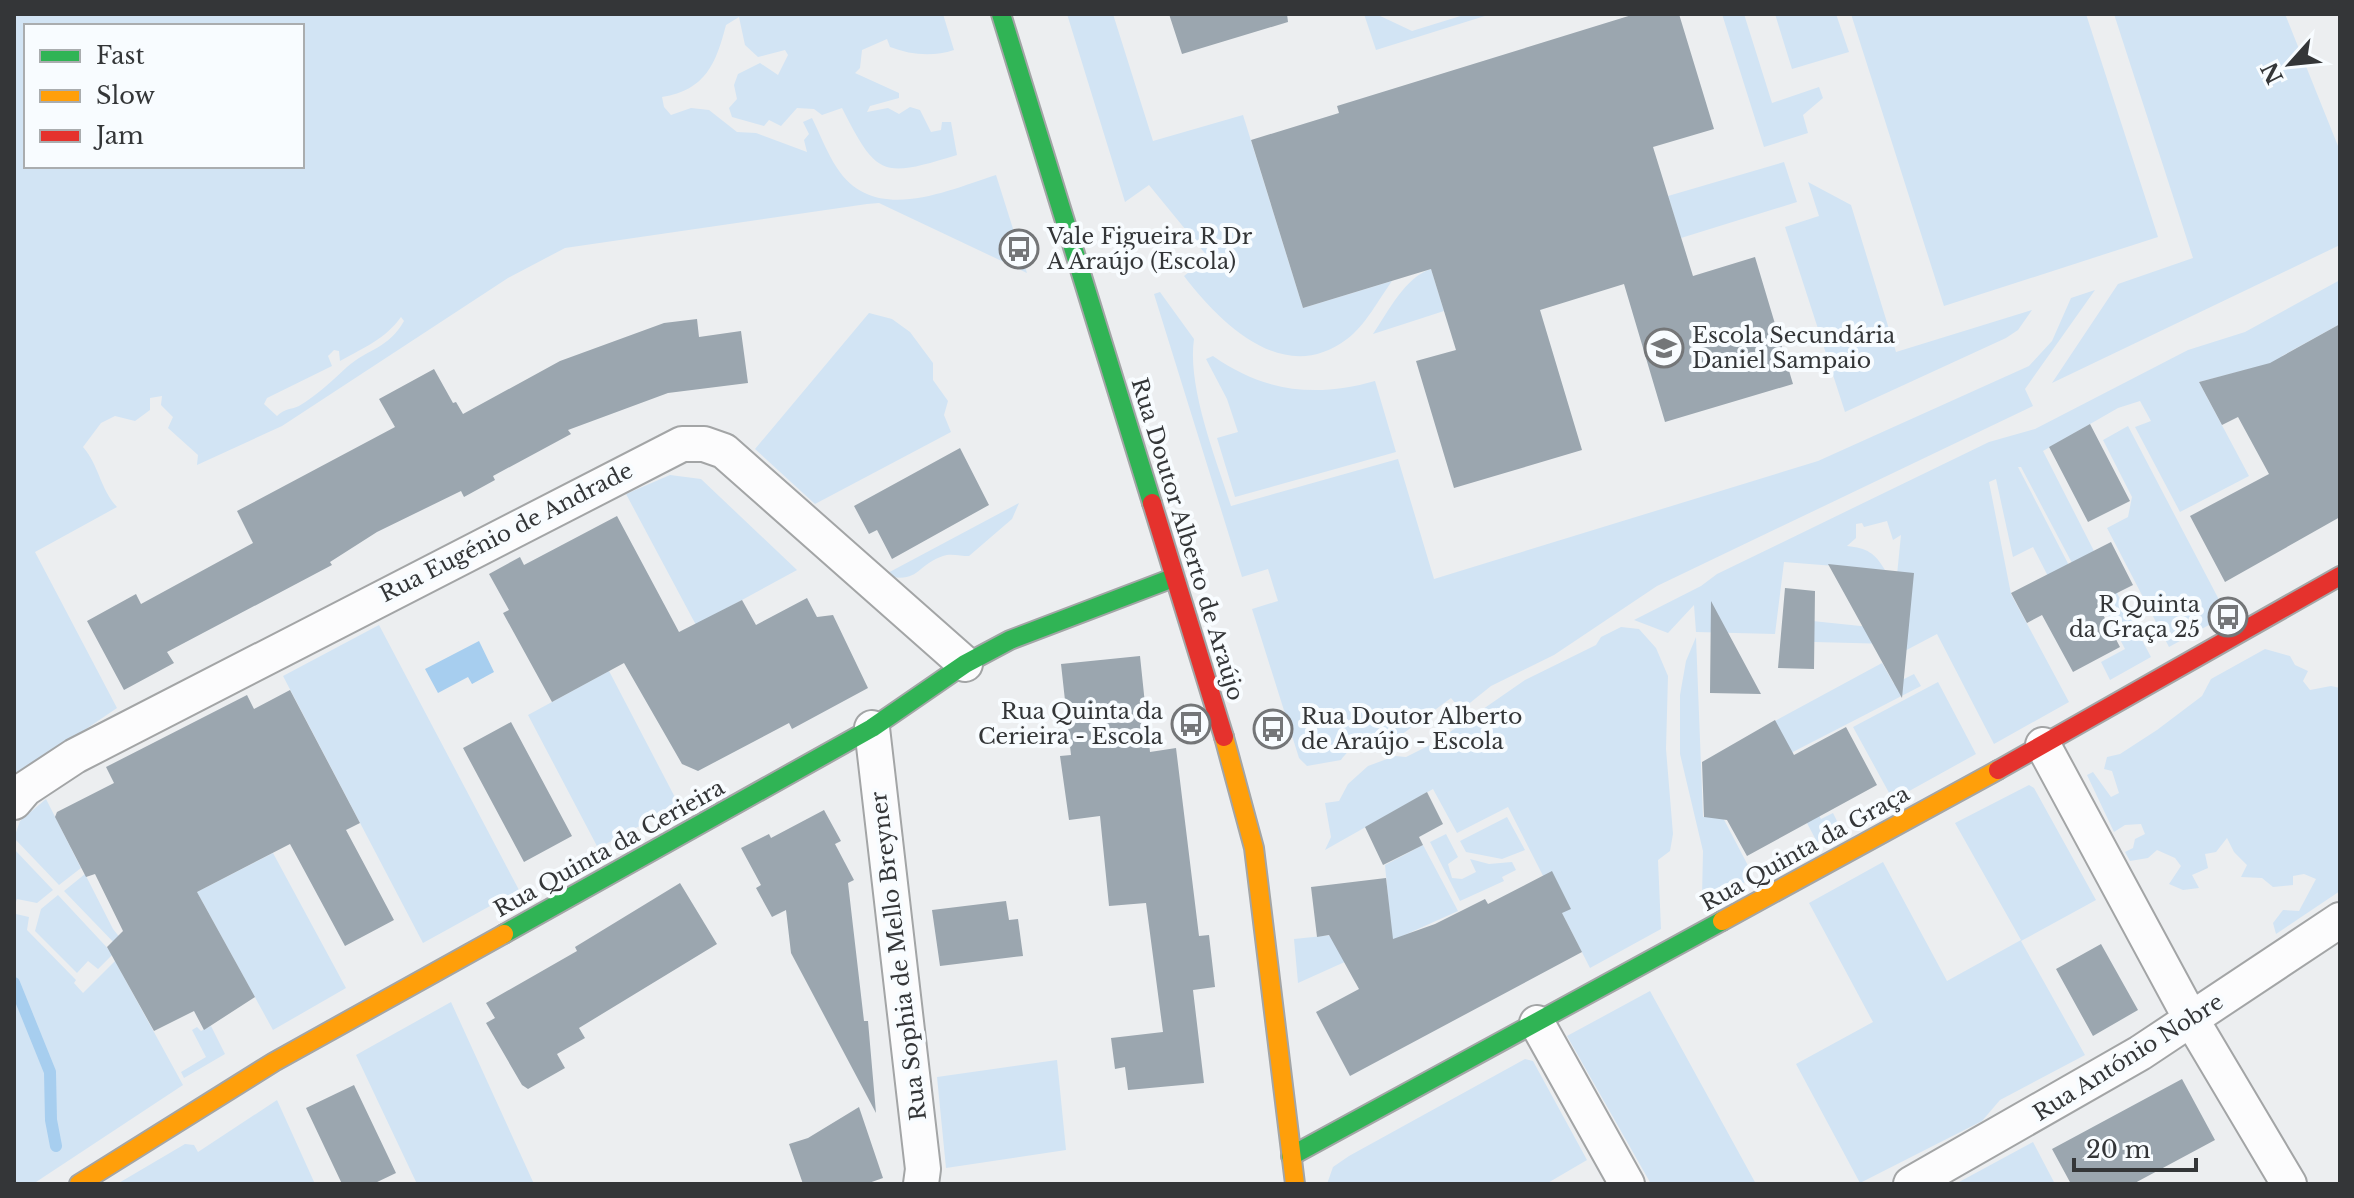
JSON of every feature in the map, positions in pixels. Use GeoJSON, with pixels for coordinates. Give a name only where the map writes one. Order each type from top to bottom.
{"type":"FeatureCollection","features":[{"type":"Feature","properties":{"kind":"street","name":"Rua Doutor Alberto de Araújo"},"geometry":{"type":"LineString","coordinates":[[1001,14],[1239,785],[1254,848],[1295,1184]]}},
{"type":"Feature","properties":{"kind":"street","name":"Rua Eugénio de Andrade"},"geometry":{"type":"LineString","coordinates":[[14,802],[25,789],[75,756],[682,444],[704,444],[724,451],[965,664]]}},
{"type":"Feature","properties":{"kind":"street","name":"Rua Quinta da Graça"},"geometry":{"type":"LineString","coordinates":[[1291,1156],[2043,745],[2340,576]]}},
{"type":"Feature","properties":{"kind":"street","name":"Rua Quinta da Cerieira"},"geometry":{"type":"LineString","coordinates":[[79,1184],[274,1062],[872,728],[965,664],[1010,640],[1173,578]]}},
{"type":"Feature","properties":{"kind":"street","name":"Rua Sophia de Mello Breyner"},"geometry":{"type":"LineString","coordinates":[[872,728],[923,1169],[921,1184]]}},
{"type":"Feature","properties":{"kind":"street"},"geometry":{"type":"LineString","coordinates":[[2043,745],[2191,1019],[2289,1184]]}},
{"type":"Feature","properties":{"kind":"street","name":"Rua António Nobre"},"geometry":{"type":"LineString","coordinates":[[1911,1184],[2064,1099],[2340,920]]}},
{"type":"Feature","properties":{"kind":"street"},"geometry":{"type":"LineString","coordinates":[[1537,1023],[1627,1184]]}},
{"type":"Feature","properties":{"kind":"shaded area"},"geometry":{"type":"Polygon","coordinates":[[[14,14],[943,14],[954,50],[938,54],[906,52],[890,47],[887,39],[862,50],[860,68],[855,73],[899,93],[899,98],[870,106],[867,112],[888,108],[899,114],[910,107],[920,110],[931,132],[941,130],[942,122],[951,122],[957,155],[912,167],[884,166],[864,148],[842,108],[822,115],[814,109],[797,108],[781,126],[769,120],[764,126],[732,117],[729,108],[737,99],[734,85],[738,74],[760,63],[778,75],[788,55],[785,50],[758,57],[745,45],[739,17],[726,25],[707,73],[689,88],[662,97],[664,107],[671,115],[691,108],[709,110],[737,132],[756,133],[807,152],[804,140],[809,134],[803,122],[812,118],[837,168],[852,185],[870,195],[912,199],[996,175],[1027,273],[879,203],[867,204],[565,248],[508,278],[282,426],[197,465],[198,455],[168,428],[173,417],[161,405],[162,396],[150,398],[150,410],[135,421],[115,416],[101,423],[83,447],[117,507],[35,552],[117,708],[64,744],[14,785],[14,14]],[[401,317],[381,337],[340,361],[339,351],[334,350],[328,356],[332,366],[267,398],[264,404],[277,416],[299,406],[355,361],[391,337],[404,321],[401,317]]]}},
{"type":"Feature","properties":{"kind":"shaded area"},"geometry":{"type":"Polygon","coordinates":[[[1067,14],[1113,14],[1153,141],[1243,115],[1303,308],[1392,281],[1354,334],[1323,352],[1300,356],[1277,353],[1256,344],[1216,313],[1184,276],[1208,257],[1149,185],[1125,202],[1067,14]]]}},
{"type":"Feature","properties":{"kind":"shaded area"},"geometry":{"type":"Polygon","coordinates":[[[1364,14],[1376,14],[1412,31],[1467,14],[1488,15],[1376,50],[1364,14]]]}},
{"type":"Feature","properties":{"kind":"shaded area"},"geometry":{"type":"Polygon","coordinates":[[[1722,14],[1744,14],[1772,103],[1819,87],[1823,98],[1803,115],[1808,133],[1764,147],[1722,14]]]}},
{"type":"Feature","properties":{"kind":"shaded area"},"geometry":{"type":"Polygon","coordinates":[[[1775,14],[1836,14],[1849,52],[1792,69],[1775,14]]]}},
{"type":"Feature","properties":{"kind":"shaded area"},"geometry":{"type":"Polygon","coordinates":[[[1851,14],[2086,14],[2158,237],[1944,306],[1851,14]]]}},
{"type":"Feature","properties":{"kind":"shaded area"},"geometry":{"type":"Polygon","coordinates":[[[2114,14],[2285,14],[2340,151],[2340,245],[2052,383],[2118,284],[2193,258],[2114,14]]]}},
{"type":"Feature","properties":{"kind":"shaded area"},"geometry":{"type":"Polygon","coordinates":[[[1784,162],[1797,202],[1681,238],[1668,196],[1784,162]]]}},
{"type":"Feature","properties":{"kind":"shaded area"},"geometry":{"type":"Polygon","coordinates":[[[1808,182],[1851,205],[1896,352],[2032,310],[2018,330],[2006,338],[1845,412],[1785,227],[1819,216],[1808,182]]]}},
{"type":"Feature","properties":{"kind":"shaded area"},"geometry":{"type":"Polygon","coordinates":[[[1431,269],[1444,311],[1373,334],[1405,287],[1431,269]]]}},
{"type":"Feature","properties":{"kind":"shaded area"},"geometry":{"type":"Polygon","coordinates":[[[2340,280],[2340,324],[2282,356],[2340,466],[2253,368],[2199,382],[2249,476],[2180,512],[2135,427],[2151,421],[2140,401],[2118,408],[2043,451],[2094,551],[2072,563],[2021,467],[2018,467],[2074,575],[2053,586],[2033,547],[2013,557],[1996,479],[1989,482],[2011,594],[2069,702],[1994,744],[1937,634],[1897,655],[1891,644],[1814,642],[1783,618],[1880,628],[1896,585],[1901,535],[1893,540],[1887,521],[1864,527],[1862,523],[1856,524],[1856,538],[1847,546],[1870,552],[1885,570],[1784,562],[1775,634],[1696,632],[1694,605],[1668,633],[1634,620],[1701,586],[1717,574],[1989,442],[2035,429],[2188,350],[2245,332],[2340,280]]]}},
{"type":"Feature","properties":{"kind":"shaded area"},"geometry":{"type":"Polygon","coordinates":[[[2095,290],[2025,389],[2033,406],[1657,586],[1554,655],[1491,686],[1461,710],[1451,698],[1397,738],[1373,739],[1358,745],[1341,760],[1307,766],[1299,758],[1252,609],[1278,601],[1268,569],[1242,577],[1154,294],[1160,292],[1194,339],[1193,358],[1199,401],[1231,506],[1398,459],[1434,579],[1818,461],[2029,366],[2052,341],[2071,298],[2095,290]]]}},
{"type":"Feature","properties":{"kind":"shaded area"},"geometry":{"type":"Polygon","coordinates":[[[869,313],[892,319],[910,332],[933,363],[933,380],[948,401],[944,415],[951,432],[815,504],[755,449],[869,313]]]}},
{"type":"Feature","properties":{"kind":"shaded area"},"geometry":{"type":"Polygon","coordinates":[[[1213,356],[1252,377],[1291,388],[1332,389],[1375,381],[1396,452],[1235,497],[1217,438],[1238,432],[1227,399],[1206,359],[1213,356]]]}},
{"type":"Feature","properties":{"kind":"shaded area"},"geometry":{"type":"Polygon","coordinates":[[[2128,426],[2227,615],[2169,647],[2107,528],[2128,517],[2132,497],[2103,440],[2128,426]]]}},
{"type":"Feature","properties":{"kind":"shaded area"},"geometry":{"type":"Polygon","coordinates":[[[670,475],[701,479],[797,570],[696,625],[626,494],[670,475]]]}},
{"type":"Feature","properties":{"kind":"shaded area"},"geometry":{"type":"Polygon","coordinates":[[[1019,503],[1012,519],[969,556],[943,556],[904,578],[884,575],[1019,503]]]}},
{"type":"Feature","properties":{"kind":"shaded area"},"geometry":{"type":"Polygon","coordinates":[[[2109,578],[2151,657],[2110,680],[2101,662],[2125,649],[2098,597],[2109,578]]]}},
{"type":"Feature","properties":{"kind":"shaded area"},"geometry":{"type":"Polygon","coordinates":[[[379,625],[519,890],[423,943],[283,676],[379,625]]]}},
{"type":"Feature","properties":{"kind":"shaded area"},"geometry":{"type":"Polygon","coordinates":[[[1621,627],[1639,629],[1656,648],[1668,676],[1666,749],[1673,834],[1670,851],[1658,860],[1661,929],[1590,968],[1508,807],[1457,833],[1433,789],[1325,850],[1331,837],[1325,803],[1339,801],[1348,784],[1368,766],[1395,756],[1406,757],[1434,743],[1525,680],[1596,645],[1601,637],[1621,627]]]}},
{"type":"Feature","properties":{"kind":"shaded area"},"geometry":{"type":"Polygon","coordinates":[[[1696,637],[1703,817],[1720,812],[1754,877],[1710,902],[1702,897],[1703,851],[1680,754],[1680,695],[1686,661],[1696,637]]]}},
{"type":"Feature","properties":{"kind":"shaded area"},"geometry":{"type":"Polygon","coordinates":[[[2265,649],[2290,656],[2295,665],[2308,671],[2303,681],[2310,690],[2331,686],[2340,688],[2340,891],[2276,934],[2273,923],[2283,910],[2299,911],[2316,879],[2304,874],[2293,876],[2293,885],[2273,887],[2262,878],[2241,877],[2247,865],[2234,852],[2227,838],[2216,852],[2205,854],[2208,868],[2192,875],[2199,888],[2183,890],[2169,884],[2181,866],[2175,858],[2157,850],[2148,858],[2130,861],[2125,852],[2133,848],[2135,839],[2145,834],[2141,824],[2125,825],[2114,832],[2087,775],[2093,772],[2111,797],[2119,793],[2112,771],[2104,769],[2107,757],[2120,754],[2157,730],[2202,696],[2211,679],[2265,649]]]}},
{"type":"Feature","properties":{"kind":"shaded area"},"geometry":{"type":"Polygon","coordinates":[[[1882,663],[1894,684],[1914,674],[1921,686],[1787,755],[1821,819],[1833,813],[1841,829],[1817,842],[1771,755],[1775,721],[1882,663]]]}},
{"type":"Feature","properties":{"kind":"shaded area"},"geometry":{"type":"Polygon","coordinates":[[[609,671],[679,805],[598,848],[528,715],[609,671]]]}},
{"type":"Feature","properties":{"kind":"shaded area"},"geometry":{"type":"Polygon","coordinates":[[[1938,682],[1976,754],[1893,800],[1853,727],[1938,682]]]}},
{"type":"Feature","properties":{"kind":"shaded area"},"geometry":{"type":"Polygon","coordinates":[[[2029,785],[2034,788],[2096,900],[2021,941],[2085,1055],[2000,1100],[1982,1121],[1860,1183],[1796,1064],[1873,1022],[1809,903],[1883,862],[1947,981],[2021,940],[1955,823],[2029,785]]]}},
{"type":"Feature","properties":{"kind":"shaded area"},"geometry":{"type":"Polygon","coordinates":[[[46,799],[81,868],[59,885],[14,838],[20,821],[46,799]]]}},
{"type":"Feature","properties":{"kind":"shaded area"},"geometry":{"type":"Polygon","coordinates":[[[1507,817],[1525,850],[1502,859],[1466,852],[1460,841],[1507,817]]]}},
{"type":"Feature","properties":{"kind":"shaded area"},"geometry":{"type":"Polygon","coordinates":[[[1446,834],[1458,857],[1448,864],[1452,878],[1462,879],[1476,872],[1470,859],[1489,864],[1512,862],[1516,870],[1502,877],[1504,881],[1460,901],[1430,842],[1446,834]]]}},
{"type":"Feature","properties":{"kind":"shaded area"},"geometry":{"type":"Polygon","coordinates":[[[1423,845],[1458,911],[1298,983],[1294,939],[1391,929],[1385,865],[1423,845]]]}},
{"type":"Feature","properties":{"kind":"shaded area"},"geometry":{"type":"Polygon","coordinates":[[[14,849],[53,890],[37,903],[17,899],[14,908],[14,849]]]}},
{"type":"Feature","properties":{"kind":"shaded area"},"geometry":{"type":"Polygon","coordinates":[[[273,853],[346,988],[273,1030],[197,892],[273,853]]]}},
{"type":"Feature","properties":{"kind":"shaded area"},"geometry":{"type":"Polygon","coordinates":[[[85,874],[113,929],[125,944],[120,949],[64,891],[85,874]]]}},
{"type":"Feature","properties":{"kind":"shaded area"},"geometry":{"type":"Polygon","coordinates":[[[58,895],[113,954],[98,969],[88,961],[77,973],[35,931],[41,909],[58,895]]]}},
{"type":"Feature","properties":{"kind":"shaded area"},"geometry":{"type":"Polygon","coordinates":[[[16,914],[29,917],[27,930],[76,980],[74,983],[83,993],[115,961],[183,1085],[33,1184],[14,1184],[16,914]]]}},
{"type":"Feature","properties":{"kind":"shaded area"},"geometry":{"type":"Polygon","coordinates":[[[1650,991],[1756,1184],[1651,1184],[1567,1036],[1650,991]]]}},
{"type":"Feature","properties":{"kind":"shaded area"},"geometry":{"type":"Polygon","coordinates":[[[451,1002],[534,1184],[417,1184],[356,1055],[451,1002]]]}},
{"type":"Feature","properties":{"kind":"shaded area"},"geometry":{"type":"Polygon","coordinates":[[[211,1026],[225,1054],[184,1078],[181,1072],[206,1057],[192,1030],[197,1027],[201,1031],[211,1026]]]}},
{"type":"Feature","properties":{"kind":"shaded area"},"geometry":{"type":"Polygon","coordinates":[[[1525,1059],[1533,1061],[1587,1160],[1546,1184],[1327,1184],[1333,1167],[1349,1156],[1525,1059]]]}},
{"type":"Feature","properties":{"kind":"shaded area"},"geometry":{"type":"Polygon","coordinates":[[[1057,1060],[1066,1150],[946,1168],[937,1077],[1057,1060]]]}},
{"type":"Feature","properties":{"kind":"shaded area"},"geometry":{"type":"Polygon","coordinates":[[[277,1100],[315,1184],[117,1184],[185,1144],[194,1145],[198,1152],[277,1100]]]}},
{"type":"Feature","properties":{"kind":"shaded area"},"geometry":{"type":"Polygon","coordinates":[[[2033,1142],[2055,1184],[1960,1184],[1959,1182],[2033,1142]]]}},
{"type":"Feature","properties":{"kind":"water"},"geometry":{"type":"Polygon","coordinates":[[[479,641],[494,672],[472,684],[468,677],[438,693],[425,669],[479,641]]]}},
{"type":"Feature","properties":{"kind":"building"},"geometry":{"type":"Polygon","coordinates":[[[1169,14],[1287,14],[1288,22],[1182,54],[1169,14]]]}},
{"type":"Feature","properties":{"kind":"building"},"geometry":{"type":"Polygon","coordinates":[[[1635,14],[1679,14],[1714,129],[1653,147],[1693,276],[1755,257],[1793,384],[1665,422],[1624,284],[1540,310],[1582,450],[1454,488],[1416,361],[1456,350],[1431,269],[1303,308],[1251,140],[1339,113],[1337,106],[1635,14]]]}},
{"type":"Feature","properties":{"kind":"building"},"geometry":{"type":"Polygon","coordinates":[[[697,319],[699,337],[741,331],[748,383],[668,393],[568,430],[571,434],[493,476],[495,480],[464,497],[461,491],[377,532],[330,562],[332,565],[167,652],[174,663],[124,690],[87,621],[136,594],[141,604],[253,543],[237,511],[395,427],[379,399],[434,369],[453,403],[456,402],[463,414],[560,361],[664,323],[697,319]]]}},
{"type":"Feature","properties":{"kind":"building"},"geometry":{"type":"Polygon","coordinates":[[[2340,324],[2340,517],[2225,582],[2190,516],[2269,474],[2238,417],[2222,425],[2199,382],[2270,363],[2340,324]]]}},
{"type":"Feature","properties":{"kind":"building"},"geometry":{"type":"Polygon","coordinates":[[[2090,424],[2130,501],[2088,522],[2049,447],[2090,424]]]}},
{"type":"Feature","properties":{"kind":"building"},"geometry":{"type":"Polygon","coordinates":[[[960,448],[989,505],[892,559],[877,530],[869,534],[854,506],[960,448]]]}},
{"type":"Feature","properties":{"kind":"building"},"geometry":{"type":"Polygon","coordinates":[[[617,516],[679,632],[742,600],[756,625],[807,598],[817,617],[833,615],[868,688],[792,729],[789,723],[698,771],[682,764],[624,663],[552,702],[503,613],[509,610],[489,574],[520,557],[524,565],[617,516]]]}},
{"type":"Feature","properties":{"kind":"building"},"geometry":{"type":"Polygon","coordinates":[[[2111,542],[2133,585],[2097,603],[2120,647],[2073,672],[2042,615],[2027,623],[2011,593],[2111,542]]]}},
{"type":"Feature","properties":{"kind":"building"},"geometry":{"type":"Polygon","coordinates":[[[1828,564],[1914,573],[1902,698],[1828,564]]]}},
{"type":"Feature","properties":{"kind":"building"},"geometry":{"type":"Polygon","coordinates":[[[1785,588],[1815,591],[1814,669],[1778,668],[1785,588]]]}},
{"type":"Feature","properties":{"kind":"building"},"geometry":{"type":"Polygon","coordinates":[[[1711,601],[1761,694],[1710,693],[1711,601]]]}},
{"type":"Feature","properties":{"kind":"building"},"geometry":{"type":"Polygon","coordinates":[[[1140,656],[1150,752],[1176,748],[1199,936],[1209,935],[1215,987],[1193,990],[1204,1083],[1128,1090],[1125,1067],[1115,1069],[1111,1038],[1163,1032],[1146,903],[1109,906],[1100,816],[1069,820],[1060,756],[1071,755],[1061,664],[1140,656]]]}},
{"type":"Feature","properties":{"kind":"building"},"geometry":{"type":"Polygon","coordinates":[[[290,690],[360,823],[346,830],[394,920],[345,946],[290,844],[197,892],[255,997],[204,1030],[194,1011],[154,1031],[107,947],[123,931],[95,874],[86,877],[55,817],[57,812],[114,783],[106,767],[247,695],[254,709],[290,690]]]}},
{"type":"Feature","properties":{"kind":"building"},"geometry":{"type":"Polygon","coordinates":[[[1775,720],[1794,755],[1846,727],[1877,785],[1747,856],[1727,820],[1704,817],[1702,762],[1775,720]]]}},
{"type":"Feature","properties":{"kind":"building"},"geometry":{"type":"Polygon","coordinates":[[[511,722],[572,836],[524,862],[463,748],[511,722]]]}},
{"type":"Feature","properties":{"kind":"building"},"geometry":{"type":"Polygon","coordinates":[[[1427,792],[1443,824],[1419,837],[1423,845],[1383,865],[1365,827],[1427,792]]]}},
{"type":"Feature","properties":{"kind":"building"},"geometry":{"type":"Polygon","coordinates":[[[824,810],[841,841],[835,844],[854,880],[848,883],[864,1021],[868,1021],[876,1113],[791,953],[786,910],[772,917],[756,888],[761,885],[741,848],[769,834],[771,838],[824,810]]]}},
{"type":"Feature","properties":{"kind":"building"},"geometry":{"type":"Polygon","coordinates":[[[1552,871],[1571,909],[1562,913],[1582,952],[1350,1076],[1316,1012],[1359,989],[1329,935],[1317,937],[1311,887],[1386,878],[1393,939],[1435,924],[1485,899],[1488,904],[1552,871]]]}},
{"type":"Feature","properties":{"kind":"building"},"geometry":{"type":"Polygon","coordinates":[[[680,883],[717,944],[579,1028],[585,1038],[557,1054],[565,1068],[528,1089],[522,1085],[486,1023],[495,1018],[486,1003],[577,951],[575,947],[680,883]]]}},
{"type":"Feature","properties":{"kind":"building"},"geometry":{"type":"Polygon","coordinates":[[[1006,901],[1009,920],[1018,919],[1023,956],[940,966],[932,910],[1006,901]]]}},
{"type":"Feature","properties":{"kind":"building"},"geometry":{"type":"Polygon","coordinates":[[[2101,944],[2138,1010],[2093,1036],[2056,969],[2101,944]]]}},
{"type":"Feature","properties":{"kind":"building"},"geometry":{"type":"Polygon","coordinates":[[[2182,1079],[2215,1140],[2133,1184],[2071,1184],[2052,1149],[2182,1079]]]}},
{"type":"Feature","properties":{"kind":"building"},"geometry":{"type":"Polygon","coordinates":[[[354,1085],[396,1173],[373,1184],[342,1184],[306,1108],[354,1085]]]}},
{"type":"Feature","properties":{"kind":"building"},"geometry":{"type":"Polygon","coordinates":[[[859,1107],[883,1178],[866,1184],[803,1184],[789,1144],[808,1138],[859,1107]]]}},
{"type":"Feature","properties":{"kind":"waterway"},"geometry":{"type":"LineString","coordinates":[[14,983],[50,1072],[51,1120],[56,1146]]}},
{"type":"Feature","properties":{"kind":"traffic: fast"},"geometry":{"type":"LineString","coordinates":[[1001,14],[1152,503]]}},
{"type":"Feature","properties":{"kind":"traffic: fast"},"geometry":{"type":"LineString","coordinates":[[504,934],[872,728],[965,664],[1010,640],[1173,578]]}},
{"type":"Feature","properties":{"kind":"traffic: fast"},"geometry":{"type":"LineString","coordinates":[[1291,1156],[1722,921]]}},
{"type":"Feature","properties":{"kind":"traffic: slow"},"geometry":{"type":"LineString","coordinates":[[1224,737],[1254,848],[1295,1184]]}},
{"type":"Feature","properties":{"kind":"traffic: slow"},"geometry":{"type":"LineString","coordinates":[[1722,921],[1998,770]]}},
{"type":"Feature","properties":{"kind":"traffic: slow"},"geometry":{"type":"LineString","coordinates":[[79,1184],[274,1062],[504,934]]}},
{"type":"Feature","properties":{"kind":"traffic: jam"},"geometry":{"type":"LineString","coordinates":[[1152,503],[1224,737]]}},
{"type":"Feature","properties":{"kind":"traffic: jam"},"geometry":{"type":"LineString","coordinates":[[1998,770],[2340,576]]}},
{"type":"Feature","properties":{"kind":"place","name":"Vale Figueira R Dr A Araújo (Escola)"},"geometry":{"type":"Point","coordinates":[1019,249]}},
{"type":"Feature","properties":{"kind":"place","name":"Escola Secundária Daniel Sampaio"},"geometry":{"type":"Point","coordinates":[1664,348]}},
{"type":"Feature","properties":{"kind":"place","name":"R Quinta da Graça 25"},"geometry":{"type":"Point","coordinates":[2228,617]}},
{"type":"Feature","properties":{"kind":"place","name":"Rua Quinta da Cerieira - Escola"},"geometry":{"type":"Point","coordinates":[1191,724]}},
{"type":"Feature","properties":{"kind":"place","name":"Rua Doutor Alberto de Araújo - Escola"},"geometry":{"type":"Point","coordinates":[1273,729]}}]}
